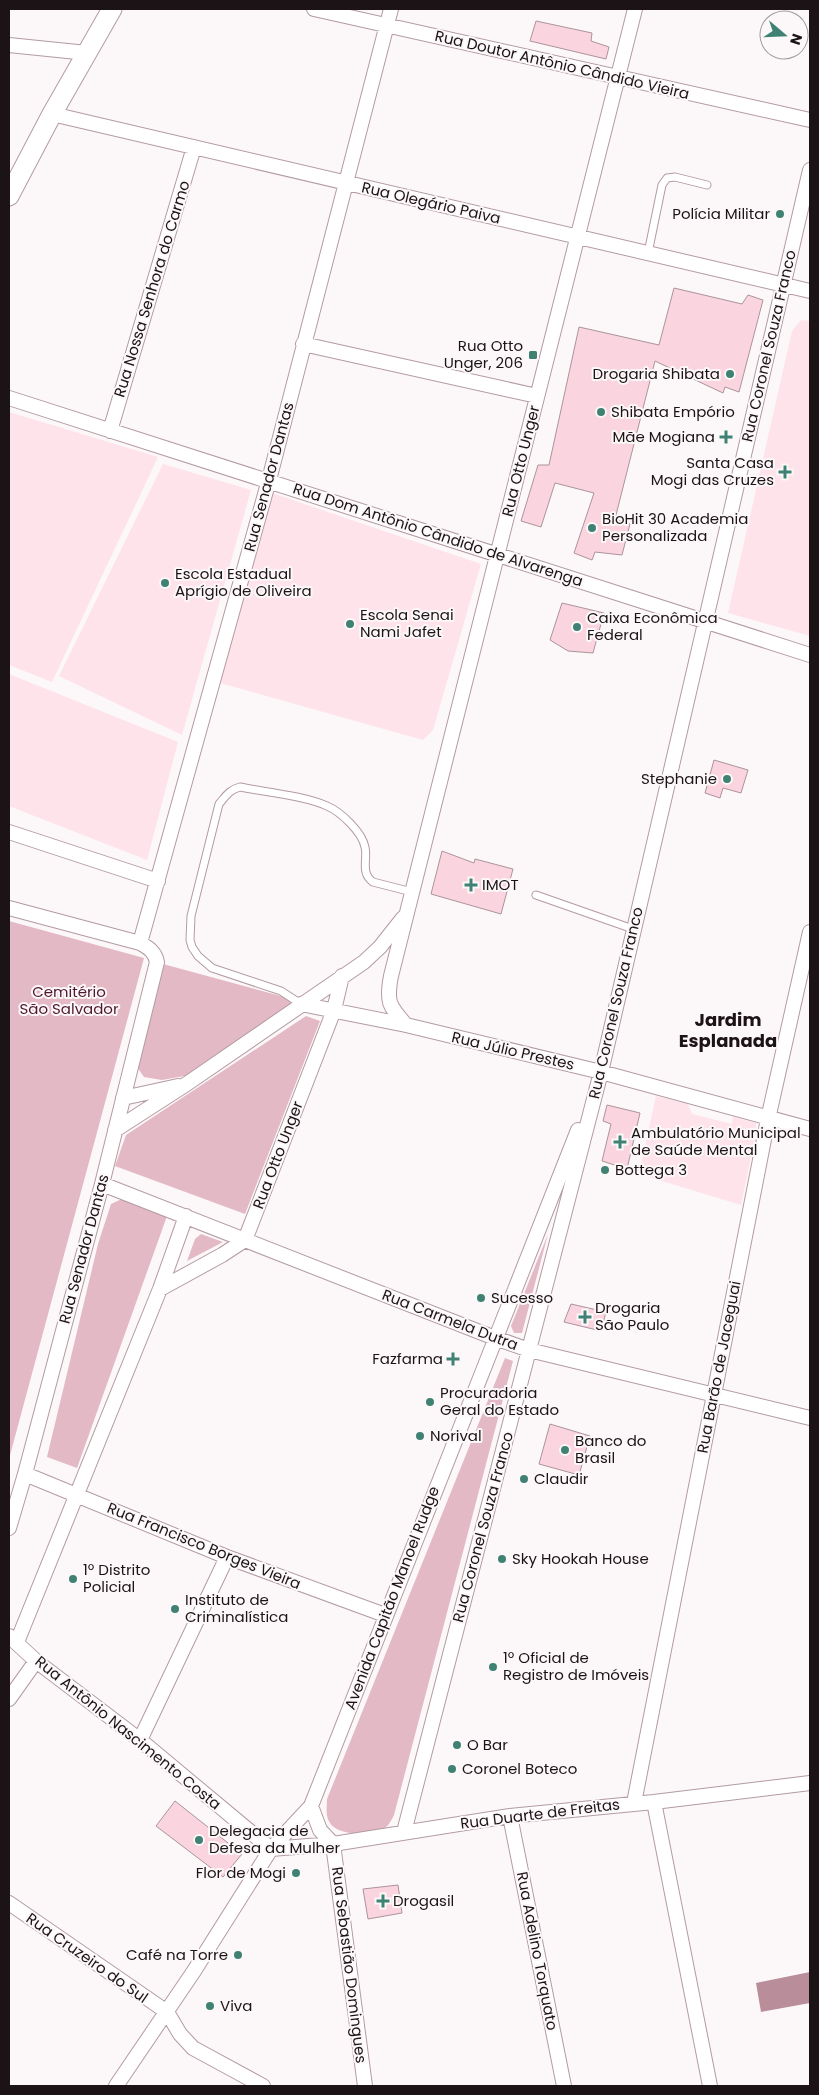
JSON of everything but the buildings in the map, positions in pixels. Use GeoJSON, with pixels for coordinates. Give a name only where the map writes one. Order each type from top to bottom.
{"type":"FeatureCollection","features":[{"type":"Feature","properties":{"kind":"main road"},"geometry":{"type":"LineString","coordinates":[[9,196],[52,114],[112,9]]}},
{"type":"Feature","properties":{"kind":"street","name":"Rua Doutor Antônio Cândido Vieira"},"geometry":{"type":"LineString","coordinates":[[314,9],[810,120]]}},
{"type":"Feature","properties":{"kind":"street","name":"Rua Senador Dantas"},"geometry":{"type":"LineString","coordinates":[[9,1528],[102,1184],[122,1098],[156,970],[156,956],[151,949],[140,943],[269,480],[391,9]]}},
{"type":"Feature","properties":{"kind":"street","name":"Rua Otto Unger"},"geometry":{"type":"LineString","coordinates":[[406,1025],[389,1003],[388,994],[412,892],[635,9]]}},
{"type":"Feature","properties":{"kind":"street"},"geometry":{"type":"LineString","coordinates":[[9,45],[87,53]]}},
{"type":"Feature","properties":{"kind":"street","name":"Rua Olegário Paiva"},"geometry":{"type":"LineString","coordinates":[[52,114],[810,291]]}},
{"type":"Feature","properties":{"kind":"street","name":"Rua Nossa Senhora do Carmo"},"geometry":{"type":"LineString","coordinates":[[110,431],[194,148]]}},
{"type":"Feature","properties":{"kind":"street","name":"Rua Coronel Souza Franco"},"geometry":{"type":"LineString","coordinates":[[404,1832],[601,1072],[810,170]]}},
{"type":"Feature","properties":{"kind":"street"},"geometry":{"type":"LineString","coordinates":[[303,344],[537,396]]}},
{"type":"Feature","properties":{"kind":"street","name":"Rua Dom Antônio Cândido de Alvarenga"},"geometry":{"type":"LineString","coordinates":[[9,398],[810,655]]}},
{"type":"Feature","properties":{"kind":"street"},"geometry":{"type":"LineString","coordinates":[[9,832],[158,882]]}},
{"type":"Feature","properties":{"kind":"street"},"geometry":{"type":"LineString","coordinates":[[9,908],[140,943]]}},
{"type":"Feature","properties":{"kind":"street","name":"Rua Otto Unger"},"geometry":{"type":"LineString","coordinates":[[114,1130],[188,1083],[364,962],[380,948],[407,914]]}},
{"type":"Feature","properties":{"kind":"street","name":"Rua Barão de Jaceguai"},"geometry":{"type":"LineString","coordinates":[[634,1803],[768,1119],[810,932]]}},
{"type":"Feature","properties":{"kind":"street","name":"Rua Otto Unger"},"geometry":{"type":"LineString","coordinates":[[245,1240],[334,1010],[342,976]]}},
{"type":"Feature","properties":{"kind":"street","name":"Rua Júlio Prestes"},"geometry":{"type":"LineString","coordinates":[[301,1004],[406,1025],[601,1072],[810,1129]]}},
{"type":"Feature","properties":{"kind":"street","name":"Avenida Capitão Manoel Rudge"},"geometry":{"type":"LineString","coordinates":[[116,2086],[167,2012],[271,1849],[311,1806],[601,1072]]}},
{"type":"Feature","properties":{"kind":"street"},"geometry":{"type":"LineString","coordinates":[[122,1098],[188,1083]]}},
{"type":"Feature","properties":{"kind":"street","name":"Rua Carmela Dutra"},"geometry":{"type":"LineString","coordinates":[[102,1184],[529,1350],[810,1418]]}},
{"type":"Feature","properties":{"kind":"street"},"geometry":{"type":"LineString","coordinates":[[13,1639],[160,1289],[186,1216]]}},
{"type":"Feature","properties":{"kind":"street"},"geometry":{"type":"LineString","coordinates":[[160,1289],[222,1256],[245,1240]]}},
{"type":"Feature","properties":{"kind":"street","name":"Rua Francisco Borges Vieira"},"geometry":{"type":"LineString","coordinates":[[25,1474],[227,1557],[385,1615]]}},
{"type":"Feature","properties":{"kind":"street"},"geometry":{"type":"LineString","coordinates":[[140,1740],[227,1557]]}},
{"type":"Feature","properties":{"kind":"street","name":"Rua Antônio Nascimento Costa"},"geometry":{"type":"LineString","coordinates":[[13,1639],[36,1661],[140,1740],[271,1849]]}},
{"type":"Feature","properties":{"kind":"street"},"geometry":{"type":"LineString","coordinates":[[9,1699],[36,1661]]}},
{"type":"Feature","properties":{"kind":"street","name":"Rua Duarte de Freitas"},"geometry":{"type":"LineString","coordinates":[[271,1849],[333,1844],[510,1816],[810,1784]]}},
{"type":"Feature","properties":{"kind":"street"},"geometry":{"type":"LineString","coordinates":[[654,1802],[710,2086]]}},
{"type":"Feature","properties":{"kind":"street"},"geometry":{"type":"LineString","coordinates":[[311,1806],[320,1830],[333,1844]]}},
{"type":"Feature","properties":{"kind":"street","name":"Rua Adelino Torquato"},"geometry":{"type":"LineString","coordinates":[[510,1816],[564,2086]]}},
{"type":"Feature","properties":{"kind":"street","name":"Rua Sebastião Domingues"},"geometry":{"type":"LineString","coordinates":[[333,1844],[365,2086]]}},
{"type":"Feature","properties":{"kind":"street","name":"Rua Cruzeiro do Sul"},"geometry":{"type":"LineString","coordinates":[[9,1902],[167,2012]]}},
{"type":"Feature","properties":{"kind":"street"},"geometry":{"type":"LineString","coordinates":[[167,2012],[180,2034],[193,2048],[263,2086]]}},
{"type":"Feature","properties":{"kind":"lane"},"geometry":{"type":"LineString","coordinates":[[648,253],[662,185],[667,178],[674,177],[707,185]]}},
{"type":"Feature","properties":{"kind":"lane"},"geometry":{"type":"LineString","coordinates":[[301,1004],[281,991],[212,968],[198,956],[190,940],[191,916],[219,804],[227,793],[240,787],[330,807],[358,830],[362,837],[366,848],[365,873],[368,879],[412,892]]}},
{"type":"Feature","properties":{"kind":"lane"},"geometry":{"type":"LineString","coordinates":[[536,895],[633,929]]}},
{"type":"Feature","properties":{"kind":"shaded area","name":"Santa Casa Mogi das Cruzes"},"geometry":{"type":"Polygon","coordinates":[[[801,320],[810,321],[810,636],[728,613],[792,331],[801,320]]]}},
{"type":"Feature","properties":{"kind":"shaded area"},"geometry":{"type":"Polygon","coordinates":[[[9,412],[158,457],[52,682],[9,665],[9,412]]]}},
{"type":"Feature","properties":{"kind":"shaded area","name":"Escola Estadual Aprígio de Oliveira"},"geometry":{"type":"Polygon","coordinates":[[[163,464],[251,490],[182,735],[59,676],[163,464]]]}},
{"type":"Feature","properties":{"kind":"shaded area","name":"Escola Senai Nami Jafet"},"geometry":{"type":"Polygon","coordinates":[[[272,493],[481,564],[433,730],[423,740],[220,683],[272,493]]]}},
{"type":"Feature","properties":{"kind":"shaded area"},"geometry":{"type":"Polygon","coordinates":[[[9,674],[178,742],[147,860],[9,806],[9,674]]]}},
{"type":"Feature","properties":{"kind":"shaded area"},"geometry":{"type":"Polygon","coordinates":[[[656,1096],[688,1104],[692,1114],[732,1124],[733,1117],[756,1123],[756,1133],[741,1205],[639,1174],[656,1096]]]}},
{"type":"Feature","properties":{"kind":"shaded area"},"geometry":{"type":"Polygon","coordinates":[[[810,1972],[810,2003],[761,2012],[756,1983],[810,1972]]]}},
{"type":"Feature","properties":{"kind":"green space","name":"Cemitério São Salvador"},"geometry":{"type":"Polygon","coordinates":[[[9,921],[144,958],[9,1459],[9,921]]]}},
{"type":"Feature","properties":{"kind":"green space"},"geometry":{"type":"Polygon","coordinates":[[[163,964],[288,998],[291,1004],[190,1075],[162,1080],[144,1077],[137,1067],[163,964]]]}},
{"type":"Feature","properties":{"kind":"green space"},"geometry":{"type":"Polygon","coordinates":[[[306,1016],[320,1021],[245,1214],[115,1166],[126,1135],[306,1016]]]}},
{"type":"Feature","properties":{"kind":"green space"},"geometry":{"type":"Polygon","coordinates":[[[124,1198],[167,1216],[77,1468],[47,1457],[98,1244],[111,1204],[124,1198]]]}},
{"type":"Feature","properties":{"kind":"green space"},"geometry":{"type":"Polygon","coordinates":[[[201,1234],[223,1242],[187,1261],[195,1239],[201,1234]]]}},
{"type":"Feature","properties":{"kind":"green space"},"geometry":{"type":"Polygon","coordinates":[[[548,1234],[522,1333],[514,1333],[511,1326],[548,1234]]]}},
{"type":"Feature","properties":{"kind":"green space"},"geometry":{"type":"Polygon","coordinates":[[[505,1358],[513,1361],[394,1815],[386,1827],[376,1832],[354,1833],[340,1830],[334,1827],[328,1820],[327,1799],[505,1358]]]}},
{"type":"Feature","properties":{"kind":"place","name":"Polícia Militar"},"geometry":{"type":"Point","coordinates":[780,214]}},
{"type":"Feature","properties":{"kind":"place","name":"Rua Otto Unger, 206"},"geometry":{"type":"Point","coordinates":[533,355]}},
{"type":"Feature","properties":{"kind":"place","name":"Drogaria Shibata"},"geometry":{"type":"Point","coordinates":[730,374]}},
{"type":"Feature","properties":{"kind":"place","name":"Shibata Empório"},"geometry":{"type":"Point","coordinates":[601,412]}},
{"type":"Feature","properties":{"kind":"place","name":"Mãe Mogiana"},"geometry":{"type":"Point","coordinates":[726,437]}},
{"type":"Feature","properties":{"kind":"place","name":"Santa Casa Mogi das Cruzes"},"geometry":{"type":"Point","coordinates":[785,472]}},
{"type":"Feature","properties":{"kind":"place","name":"BioHit 30 Academia Personalizada"},"geometry":{"type":"Point","coordinates":[592,528]}},
{"type":"Feature","properties":{"kind":"place","name":"Escola Estadual Aprígio de Oliveira"},"geometry":{"type":"Point","coordinates":[165,583]}},
{"type":"Feature","properties":{"kind":"place","name":"Escola Senai Nami Jafet"},"geometry":{"type":"Point","coordinates":[350,624]}},
{"type":"Feature","properties":{"kind":"place","name":"Caixa Econômica Federal"},"geometry":{"type":"Point","coordinates":[577,627]}},
{"type":"Feature","properties":{"kind":"place","name":"Stephanie"},"geometry":{"type":"Point","coordinates":[727,779]}},
{"type":"Feature","properties":{"kind":"place","name":"IMOT"},"geometry":{"type":"Point","coordinates":[471,885]}},
{"type":"Feature","properties":{"kind":"place","name":"Ambulatório Municipal de Saúde Mental"},"geometry":{"type":"Point","coordinates":[620,1142]}},
{"type":"Feature","properties":{"kind":"place","name":"Bottega 3"},"geometry":{"type":"Point","coordinates":[605,1170]}},
{"type":"Feature","properties":{"kind":"place","name":"Sucesso"},"geometry":{"type":"Point","coordinates":[481,1298]}},
{"type":"Feature","properties":{"kind":"place","name":"Drogaria São Paulo"},"geometry":{"type":"Point","coordinates":[585,1317]}},
{"type":"Feature","properties":{"kind":"place","name":"Fazfarma"},"geometry":{"type":"Point","coordinates":[453,1359]}},
{"type":"Feature","properties":{"kind":"place","name":"Procuradoria Geral do Estado"},"geometry":{"type":"Point","coordinates":[430,1402]}},
{"type":"Feature","properties":{"kind":"place","name":"Norival"},"geometry":{"type":"Point","coordinates":[420,1436]}},
{"type":"Feature","properties":{"kind":"place","name":"Banco do Brasil"},"geometry":{"type":"Point","coordinates":[565,1450]}},
{"type":"Feature","properties":{"kind":"place","name":"Claudir"},"geometry":{"type":"Point","coordinates":[524,1479]}},
{"type":"Feature","properties":{"kind":"place","name":"Sky Hookah House"},"geometry":{"type":"Point","coordinates":[502,1559]}},
{"type":"Feature","properties":{"kind":"place","name":"1º Distrito Policial"},"geometry":{"type":"Point","coordinates":[73,1579]}},
{"type":"Feature","properties":{"kind":"place","name":"Instituto de Criminalística"},"geometry":{"type":"Point","coordinates":[175,1609]}},
{"type":"Feature","properties":{"kind":"place","name":"1º Oficial de Registro de Imóveis"},"geometry":{"type":"Point","coordinates":[493,1667]}},
{"type":"Feature","properties":{"kind":"place","name":"O Bar"},"geometry":{"type":"Point","coordinates":[457,1745]}},
{"type":"Feature","properties":{"kind":"place","name":"Coronel Boteco"},"geometry":{"type":"Point","coordinates":[452,1769]}},
{"type":"Feature","properties":{"kind":"place","name":"Delegacia de Defesa da Mulher"},"geometry":{"type":"Point","coordinates":[199,1840]}},
{"type":"Feature","properties":{"kind":"place","name":"Flor de Mogi"},"geometry":{"type":"Point","coordinates":[296,1873]}},
{"type":"Feature","properties":{"kind":"place","name":"Drogasil"},"geometry":{"type":"Point","coordinates":[383,1901]}},
{"type":"Feature","properties":{"kind":"place","name":"Café na Torre"},"geometry":{"type":"Point","coordinates":[238,1955]}},
{"type":"Feature","properties":{"kind":"place","name":"Viva"},"geometry":{"type":"Point","coordinates":[210,2006]}},
{"type":"Feature","properties":{"kind":"district","name":"Jardim Esplanada"},"geometry":{"type":"Point","coordinates":[728,1030]}}]}
